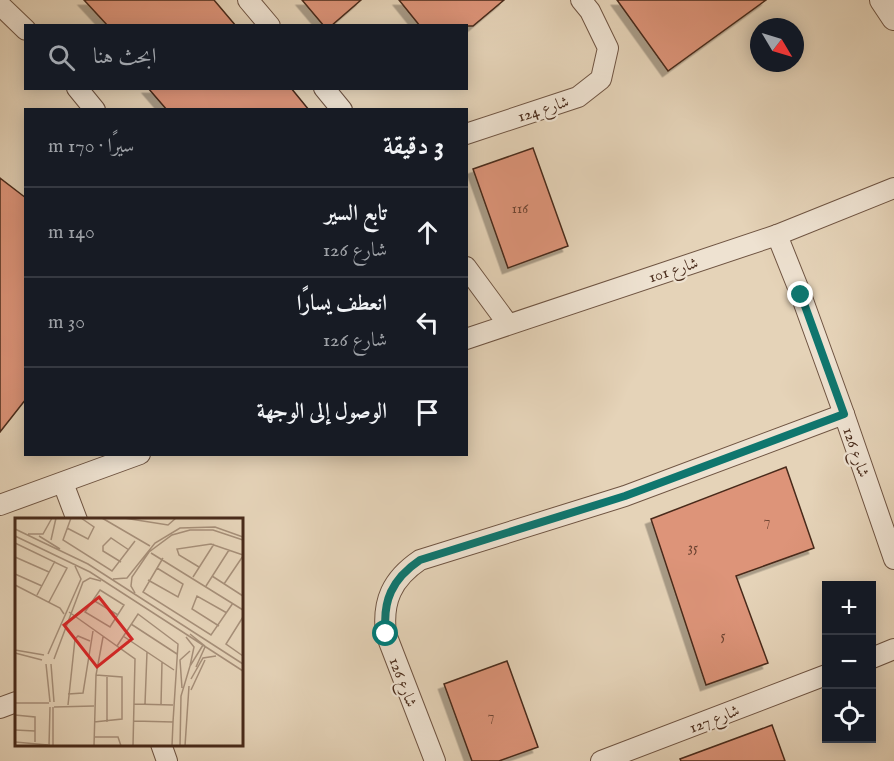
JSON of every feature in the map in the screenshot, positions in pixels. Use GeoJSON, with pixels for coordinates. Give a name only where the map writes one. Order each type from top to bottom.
{"type":"FeatureCollection","features":[{"type":"Feature","properties":{"kind":"street"},"geometry":{"type":"LineString","coordinates":[[248,0],[268,24]]}},
{"type":"Feature","properties":{"kind":"street","name":"شارع 124"},"geometry":{"type":"LineString","coordinates":[[468,133],[578,97],[601,79],[608,48],[590,10],[581,0]]}},
{"type":"Feature","properties":{"kind":"street"},"geometry":{"type":"LineString","coordinates":[[882,0],[894,18]]}},
{"type":"Feature","properties":{"kind":"street"},"geometry":{"type":"LineString","coordinates":[[0,5],[24,28]]}},
{"type":"Feature","properties":{"kind":"street"},"geometry":{"type":"LineString","coordinates":[[79,90],[93,108]]}},
{"type":"Feature","properties":{"kind":"street"},"geometry":{"type":"LineString","coordinates":[[326,90],[340,108]]}},
{"type":"Feature","properties":{"kind":"street","name":"شارع 101"},"geometry":{"type":"LineString","coordinates":[[468,338],[777,235],[886,191],[894,182]]}},
{"type":"Feature","properties":{"kind":"street","name":"شارع 126"},"geometry":{"type":"LineString","coordinates":[[777,235],[844,414],[894,559]]}},
{"type":"Feature","properties":{"kind":"street"},"geometry":{"type":"LineString","coordinates":[[468,270],[508,324]]}},
{"type":"Feature","properties":{"kind":"street","name":"شارع 126"},"geometry":{"type":"LineString","coordinates":[[435,761],[386,634],[384,617],[386,599],[394,583],[406,570],[420,560],[625,496],[844,414]]}},
{"type":"Feature","properties":{"kind":"street"},"geometry":{"type":"LineString","coordinates":[[0,505],[135,456]]}},
{"type":"Feature","properties":{"kind":"street"},"geometry":{"type":"LineString","coordinates":[[63,483],[77,518]]}},
{"type":"Feature","properties":{"kind":"street"},"geometry":{"type":"LineString","coordinates":[[876,656],[894,649]]}},
{"type":"Feature","properties":{"kind":"street","name":"شارع 127"},"geometry":{"type":"LineString","coordinates":[[601,761],[822,677]]}},
{"type":"Feature","properties":{"kind":"street"},"geometry":{"type":"LineString","coordinates":[[0,708],[15,702]]}},
{"type":"Feature","properties":{"kind":"street"},"geometry":{"type":"LineString","coordinates":[[162,746],[167,761]]}},
{"type":"Feature","properties":{"kind":"building"},"geometry":{"type":"Polygon","coordinates":[[[84,0],[214,0],[234,24],[106,24],[84,0]]]}},
{"type":"Feature","properties":{"kind":"building"},"geometry":{"type":"Polygon","coordinates":[[[302,0],[361,0],[333,24],[322,24],[302,0]]]}},
{"type":"Feature","properties":{"kind":"building"},"geometry":{"type":"Polygon","coordinates":[[[399,0],[504,0],[473,26],[468,26],[468,24],[418,24],[399,0]]]}},
{"type":"Feature","properties":{"kind":"building"},"geometry":{"type":"Polygon","coordinates":[[[617,0],[766,0],[668,71],[617,0]]]}},
{"type":"Feature","properties":{"kind":"building"},"geometry":{"type":"Polygon","coordinates":[[[150,90],[293,90],[307,108],[165,108],[150,90]]]}},
{"type":"Feature","properties":{"kind":"building"},"geometry":{"type":"Polygon","coordinates":[[[533,148],[568,246],[508,268],[473,169],[533,148]]]}},
{"type":"Feature","properties":{"kind":"building"},"geometry":{"type":"Polygon","coordinates":[[[0,178],[24,196],[24,402],[0,432],[0,178]]]}},
{"type":"Feature","properties":{"kind":"building"},"geometry":{"type":"Polygon","coordinates":[[[786,467],[814,548],[736,576],[768,663],[706,685],[651,519],[786,467]]]}},
{"type":"Feature","properties":{"kind":"building"},"geometry":{"type":"Polygon","coordinates":[[[507,661],[538,747],[499,761],[472,761],[444,684],[507,661]]]}},
{"type":"Feature","properties":{"kind":"building"},"geometry":{"type":"Polygon","coordinates":[[[772,725],[785,761],[681,761],[680,759],[772,725]]]}},
{"type":"Feature","properties":{"kind":"route"},"geometry":{"type":"LineString","coordinates":[[386,634],[384,617],[386,599],[394,583],[420,560],[625,496],[844,414],[801,295]]}}]}
